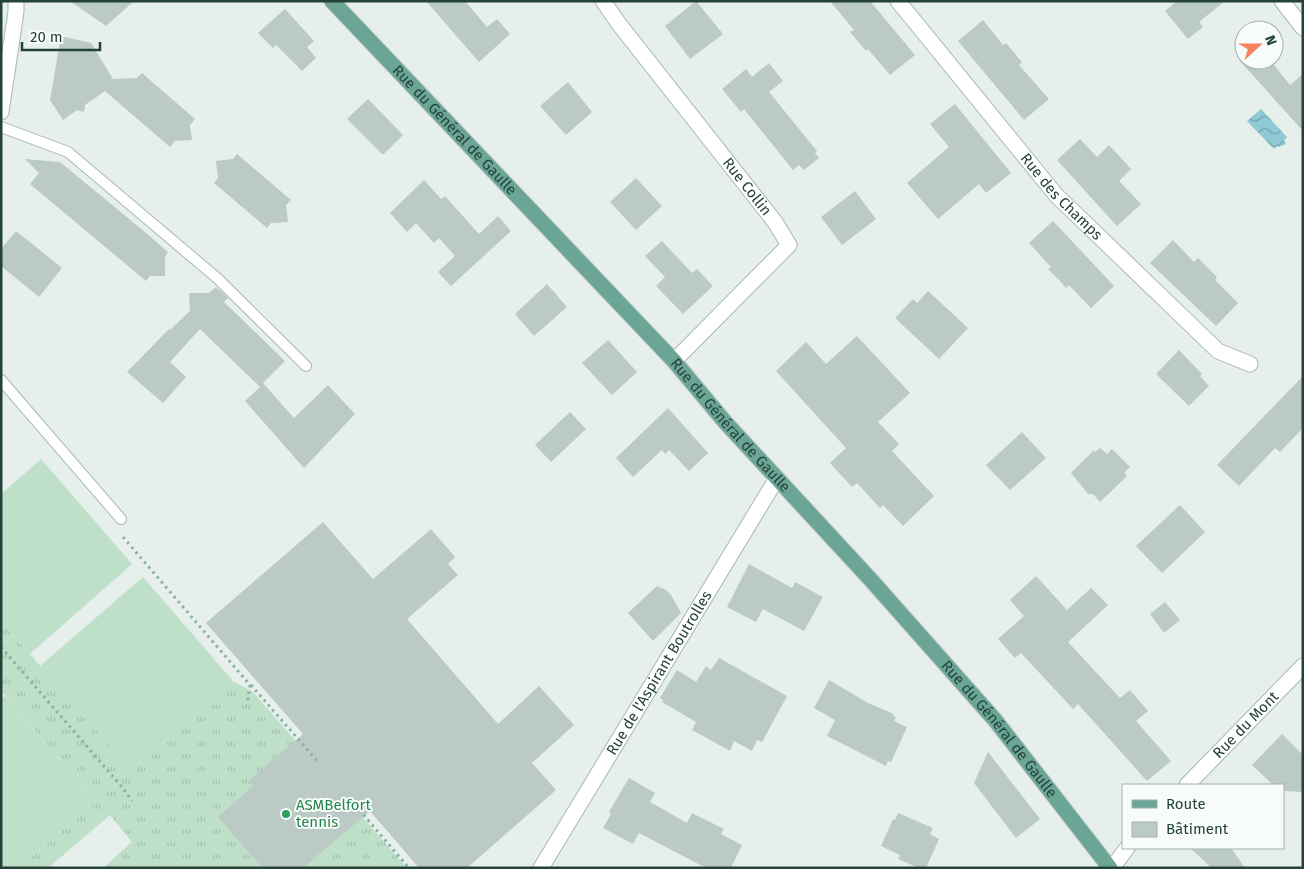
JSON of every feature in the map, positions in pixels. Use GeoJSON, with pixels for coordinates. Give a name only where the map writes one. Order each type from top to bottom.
{"type":"FeatureCollection","features":[{"type":"Feature","properties":{"kind":"main road","name":"Rue du Général de Gaulle"},"geometry":{"type":"LineString","coordinates":[[332,1],[674,361],[725,422],[871,580],[995,720],[1111,868]]}},
{"type":"Feature","properties":{"kind":"street"},"geometry":{"type":"LineString","coordinates":[[1,112],[16,1]]}},
{"type":"Feature","properties":{"kind":"street","name":"Rue Collin"},"geometry":{"type":"LineString","coordinates":[[603,1],[775,222],[789,245],[674,361]]}},
{"type":"Feature","properties":{"kind":"street","name":"Rue des Champs"},"geometry":{"type":"LineString","coordinates":[[898,1],[1056,195],[1218,351],[1250,364]]}},
{"type":"Feature","properties":{"kind":"street"},"geometry":{"type":"LineString","coordinates":[[1282,1],[1303,28]]}},
{"type":"Feature","properties":{"kind":"street","name":"Rue de l'Aspirant Boutrolles"},"geometry":{"type":"LineString","coordinates":[[541,868],[776,478]]}},
{"type":"Feature","properties":{"kind":"street","name":"Rue du Mont"},"geometry":{"type":"LineString","coordinates":[[1188,784],[1303,666]]}},
{"type":"Feature","properties":{"kind":"street"},"geometry":{"type":"LineString","coordinates":[[1111,868],[1126,849]]}},
{"type":"Feature","properties":{"kind":"lane"},"geometry":{"type":"LineString","coordinates":[[1,127],[68,152],[217,278],[306,366]]}},
{"type":"Feature","properties":{"kind":"lane"},"geometry":{"type":"LineString","coordinates":[[1,380],[121,520]]}},
{"type":"Feature","properties":{"kind":"path"},"geometry":{"type":"LineString","coordinates":[[121,520],[123,537],[319,762]]}},
{"type":"Feature","properties":{"kind":"path"},"geometry":{"type":"LineString","coordinates":[[1,647],[116,779],[132,801]]}},
{"type":"Feature","properties":{"kind":"path"},"geometry":{"type":"LineString","coordinates":[[247,704],[250,684]]}},
{"type":"Feature","properties":{"kind":"path"},"geometry":{"type":"LineString","coordinates":[[355,805],[410,868]]}},
{"type":"Feature","properties":{"kind":"green space"},"geometry":{"type":"Polygon","coordinates":[[[41,459],[132,564],[30,654],[1,621],[1,494],[41,459]]]}},
{"type":"Feature","properties":{"kind":"green space"},"geometry":{"type":"Polygon","coordinates":[[[143,577],[233,681],[131,770],[40,666],[143,577]]]}},
{"type":"Feature","properties":{"kind":"green space"},"geometry":{"type":"Polygon","coordinates":[[[1,621],[131,770],[233,681],[253,692],[407,868],[103,868],[132,842],[110,815],[48,868],[18,868],[96,801],[1,691],[1,621]]]}},
{"type":"Feature","properties":{"kind":"green space"},"geometry":{"type":"Polygon","coordinates":[[[5,696],[96,801],[18,868],[1,868],[1,699],[5,696]]]}},
{"type":"Feature","properties":{"kind":"water"},"geometry":{"type":"Polygon","coordinates":[[[1261,109],[1287,137],[1284,140],[1286,144],[1277,146],[1274,149],[1247,121],[1261,109]]]}},
{"type":"Feature","properties":{"kind":"building"},"geometry":{"type":"Polygon","coordinates":[[[70,1],[134,1],[106,26],[70,1]]]}},
{"type":"Feature","properties":{"kind":"building"},"geometry":{"type":"Polygon","coordinates":[[[426,1],[465,1],[487,27],[497,19],[510,34],[479,62],[426,1]]]}},
{"type":"Feature","properties":{"kind":"building"},"geometry":{"type":"Polygon","coordinates":[[[696,1],[723,34],[690,59],[665,26],[696,1]]]}},
{"type":"Feature","properties":{"kind":"building"},"geometry":{"type":"Polygon","coordinates":[[[830,1],[870,1],[915,55],[890,75],[868,49],[866,51],[850,32],[854,30],[830,1]]]}},
{"type":"Feature","properties":{"kind":"building"},"geometry":{"type":"Polygon","coordinates":[[[1177,1],[1225,1],[1199,22],[1203,27],[1188,39],[1165,11],[1177,1]]]}},
{"type":"Feature","properties":{"kind":"building"},"geometry":{"type":"Polygon","coordinates":[[[285,9],[314,41],[307,47],[316,58],[302,71],[276,45],[273,48],[258,33],[285,9]]]}},
{"type":"Feature","properties":{"kind":"building"},"geometry":{"type":"Polygon","coordinates":[[[983,20],[1003,45],[1006,43],[1022,62],[1019,65],[1049,99],[1024,120],[958,41],[983,20]]]}},
{"type":"Feature","properties":{"kind":"building"},"geometry":{"type":"Polygon","coordinates":[[[61,36],[91,43],[113,79],[137,78],[142,73],[195,119],[190,125],[192,140],[175,141],[170,147],[105,91],[85,105],[84,112],[77,110],[63,120],[50,100],[61,36]]]}},
{"type":"Feature","properties":{"kind":"building"},"geometry":{"type":"Polygon","coordinates":[[[769,63],[783,81],[769,92],[817,151],[815,153],[819,158],[804,170],[799,165],[793,170],[744,109],[741,112],[722,89],[746,69],[752,77],[769,63]]]}},
{"type":"Feature","properties":{"kind":"building"},"geometry":{"type":"Polygon","coordinates":[[[1248,70],[1278,70],[1290,85],[1303,74],[1303,131],[1248,70]]]}},
{"type":"Feature","properties":{"kind":"building"},"geometry":{"type":"Polygon","coordinates":[[[568,82],[592,112],[566,135],[540,106],[568,82]]]}},
{"type":"Feature","properties":{"kind":"building"},"geometry":{"type":"Polygon","coordinates":[[[368,99],[403,135],[384,154],[347,119],[368,99]]]}},
{"type":"Feature","properties":{"kind":"building"},"geometry":{"type":"Polygon","coordinates":[[[955,104],[1011,173],[986,193],[979,184],[938,219],[907,183],[949,147],[930,124],[955,104]]]}},
{"type":"Feature","properties":{"kind":"building"},"geometry":{"type":"Polygon","coordinates":[[[1080,139],[1097,157],[1109,145],[1131,169],[1119,181],[1141,204],[1117,226],[1057,160],[1080,139]]]}},
{"type":"Feature","properties":{"kind":"building"},"geometry":{"type":"Polygon","coordinates":[[[237,154],[291,200],[286,205],[288,222],[271,223],[267,228],[214,183],[218,178],[216,161],[233,159],[237,154]]]}},
{"type":"Feature","properties":{"kind":"building"},"geometry":{"type":"Polygon","coordinates":[[[25,159],[60,162],[140,228],[168,252],[165,257],[165,276],[150,276],[146,281],[30,184],[39,173],[25,159]]]}},
{"type":"Feature","properties":{"kind":"building"},"geometry":{"type":"Polygon","coordinates":[[[636,178],[662,206],[636,230],[610,202],[636,178]]]}},
{"type":"Feature","properties":{"kind":"building"},"geometry":{"type":"Polygon","coordinates":[[[424,180],[441,199],[445,196],[479,234],[498,216],[511,231],[451,286],[438,272],[455,256],[439,238],[434,243],[416,223],[407,232],[390,213],[424,180]]]}},
{"type":"Feature","properties":{"kind":"building"},"geometry":{"type":"Polygon","coordinates":[[[855,191],[876,219],[842,245],[821,217],[855,191]]]}},
{"type":"Feature","properties":{"kind":"building"},"geometry":{"type":"Polygon","coordinates":[[[1053,221],[1114,286],[1091,308],[1069,285],[1066,288],[1048,269],[1051,267],[1029,243],[1053,221]]]}},
{"type":"Feature","properties":{"kind":"building"},"geometry":{"type":"Polygon","coordinates":[[[16,231],[62,268],[39,297],[1,266],[1,249],[16,231]]]}},
{"type":"Feature","properties":{"kind":"building"},"geometry":{"type":"Polygon","coordinates":[[[1173,240],[1194,262],[1198,258],[1217,277],[1215,280],[1238,303],[1216,326],[1150,263],[1173,240]]]}},
{"type":"Feature","properties":{"kind":"building"},"geometry":{"type":"Polygon","coordinates":[[[662,241],[692,273],[697,269],[713,286],[683,314],[656,286],[665,277],[645,256],[662,241]]]}},
{"type":"Feature","properties":{"kind":"building"},"geometry":{"type":"Polygon","coordinates":[[[547,284],[567,307],[534,336],[515,314],[547,284]]]}},
{"type":"Feature","properties":{"kind":"building"},"geometry":{"type":"Polygon","coordinates":[[[216,287],[228,298],[224,302],[285,361],[263,383],[294,418],[328,385],[355,414],[304,468],[245,401],[260,387],[200,329],[170,362],[186,377],[163,403],[127,372],[169,329],[190,311],[189,293],[209,293],[216,287]]]}},
{"type":"Feature","properties":{"kind":"building"},"geometry":{"type":"Polygon","coordinates":[[[928,291],[968,328],[939,359],[895,318],[913,299],[917,303],[928,291]]]}},
{"type":"Feature","properties":{"kind":"building"},"geometry":{"type":"Polygon","coordinates":[[[857,336],[910,393],[878,422],[899,444],[892,451],[934,496],[903,526],[883,505],[880,508],[857,483],[852,487],[830,463],[846,448],[776,371],[806,342],[826,364],[857,336]]]}},
{"type":"Feature","properties":{"kind":"building"},"geometry":{"type":"Polygon","coordinates":[[[608,340],[637,372],[612,395],[582,363],[608,340]]]}},
{"type":"Feature","properties":{"kind":"building"},"geometry":{"type":"Polygon","coordinates":[[[1179,350],[1202,374],[1200,376],[1209,386],[1189,406],[1156,374],[1179,350]]]}},
{"type":"Feature","properties":{"kind":"building"},"geometry":{"type":"Polygon","coordinates":[[[1303,376],[1303,428],[1280,452],[1275,448],[1239,486],[1217,465],[1303,376]]]}},
{"type":"Feature","properties":{"kind":"building"},"geometry":{"type":"Polygon","coordinates":[[[668,408],[708,453],[689,471],[669,450],[665,454],[662,450],[633,477],[616,458],[668,408]]]}},
{"type":"Feature","properties":{"kind":"building"},"geometry":{"type":"Polygon","coordinates":[[[570,412],[586,429],[551,462],[535,445],[570,412]]]}},
{"type":"Feature","properties":{"kind":"building"},"geometry":{"type":"Polygon","coordinates":[[[1022,432],[1046,458],[1010,490],[986,465],[1022,432]]]}},
{"type":"Feature","properties":{"kind":"building"},"geometry":{"type":"Polygon","coordinates":[[[1100,448],[1107,454],[1112,449],[1130,467],[1124,473],[1127,476],[1100,502],[1093,494],[1088,494],[1071,473],[1094,450],[1095,452],[1100,448]]]}},
{"type":"Feature","properties":{"kind":"building"},"geometry":{"type":"Polygon","coordinates":[[[1180,505],[1205,532],[1162,573],[1136,546],[1180,505]]]}},
{"type":"Feature","properties":{"kind":"building"},"geometry":{"type":"Polygon","coordinates":[[[323,522],[373,579],[431,529],[455,557],[448,564],[458,575],[407,619],[498,724],[539,686],[574,725],[532,763],[556,790],[467,868],[419,868],[370,811],[303,868],[262,868],[218,817],[253,786],[248,781],[303,734],[206,623],[323,522]]]}},
{"type":"Feature","properties":{"kind":"building"},"geometry":{"type":"Polygon","coordinates":[[[749,564],[792,588],[795,582],[823,597],[804,631],[763,609],[756,622],[727,607],[749,564]]]}},
{"type":"Feature","properties":{"kind":"building"},"geometry":{"type":"Polygon","coordinates":[[[1036,576],[1067,610],[1091,588],[1108,605],[1068,642],[1120,698],[1130,690],[1148,711],[1136,721],[1171,761],[1147,781],[1078,704],[1073,709],[1021,653],[1015,658],[998,639],[1024,616],[1010,600],[1036,576]]]}},
{"type":"Feature","properties":{"kind":"building"},"geometry":{"type":"Polygon","coordinates":[[[657,586],[666,590],[671,595],[681,613],[653,641],[628,613],[657,586]]]}},
{"type":"Feature","properties":{"kind":"building"},"geometry":{"type":"Polygon","coordinates":[[[1165,602],[1180,620],[1164,633],[1150,614],[1165,602]]]}},
{"type":"Feature","properties":{"kind":"building"},"geometry":{"type":"Polygon","coordinates":[[[719,658],[787,696],[762,742],[757,740],[752,751],[734,741],[730,751],[692,730],[696,722],[662,702],[663,700],[660,698],[677,670],[696,682],[706,666],[711,670],[719,658]]]}},
{"type":"Feature","properties":{"kind":"building"},"geometry":{"type":"Polygon","coordinates":[[[829,680],[868,703],[894,714],[893,716],[896,717],[894,721],[907,727],[891,762],[888,761],[886,766],[827,736],[835,720],[814,708],[829,680]]]}},
{"type":"Feature","properties":{"kind":"building"},"geometry":{"type":"Polygon","coordinates":[[[1282,734],[1303,755],[1303,792],[1284,791],[1284,784],[1272,784],[1252,765],[1282,734]]]}},
{"type":"Feature","properties":{"kind":"building"},"geometry":{"type":"Polygon","coordinates":[[[988,752],[1040,819],[1016,838],[974,783],[988,752]]]}},
{"type":"Feature","properties":{"kind":"building"},"geometry":{"type":"Polygon","coordinates":[[[629,778],[655,793],[650,802],[687,823],[692,813],[724,829],[721,834],[742,845],[731,868],[706,868],[639,833],[633,844],[603,828],[611,814],[609,812],[629,778]]]}},
{"type":"Feature","properties":{"kind":"building"},"geometry":{"type":"Polygon","coordinates":[[[898,813],[933,828],[930,834],[939,839],[926,868],[919,868],[898,859],[900,855],[881,846],[893,819],[895,820],[898,813]]]}},
{"type":"Feature","properties":{"kind":"building"},"geometry":{"type":"Polygon","coordinates":[[[1191,849],[1232,849],[1245,868],[1212,868],[1191,849]]]}},
{"type":"Feature","properties":{"kind":"place","name":"ASMBelfort tennis"},"geometry":{"type":"Point","coordinates":[286,814]}}]}
